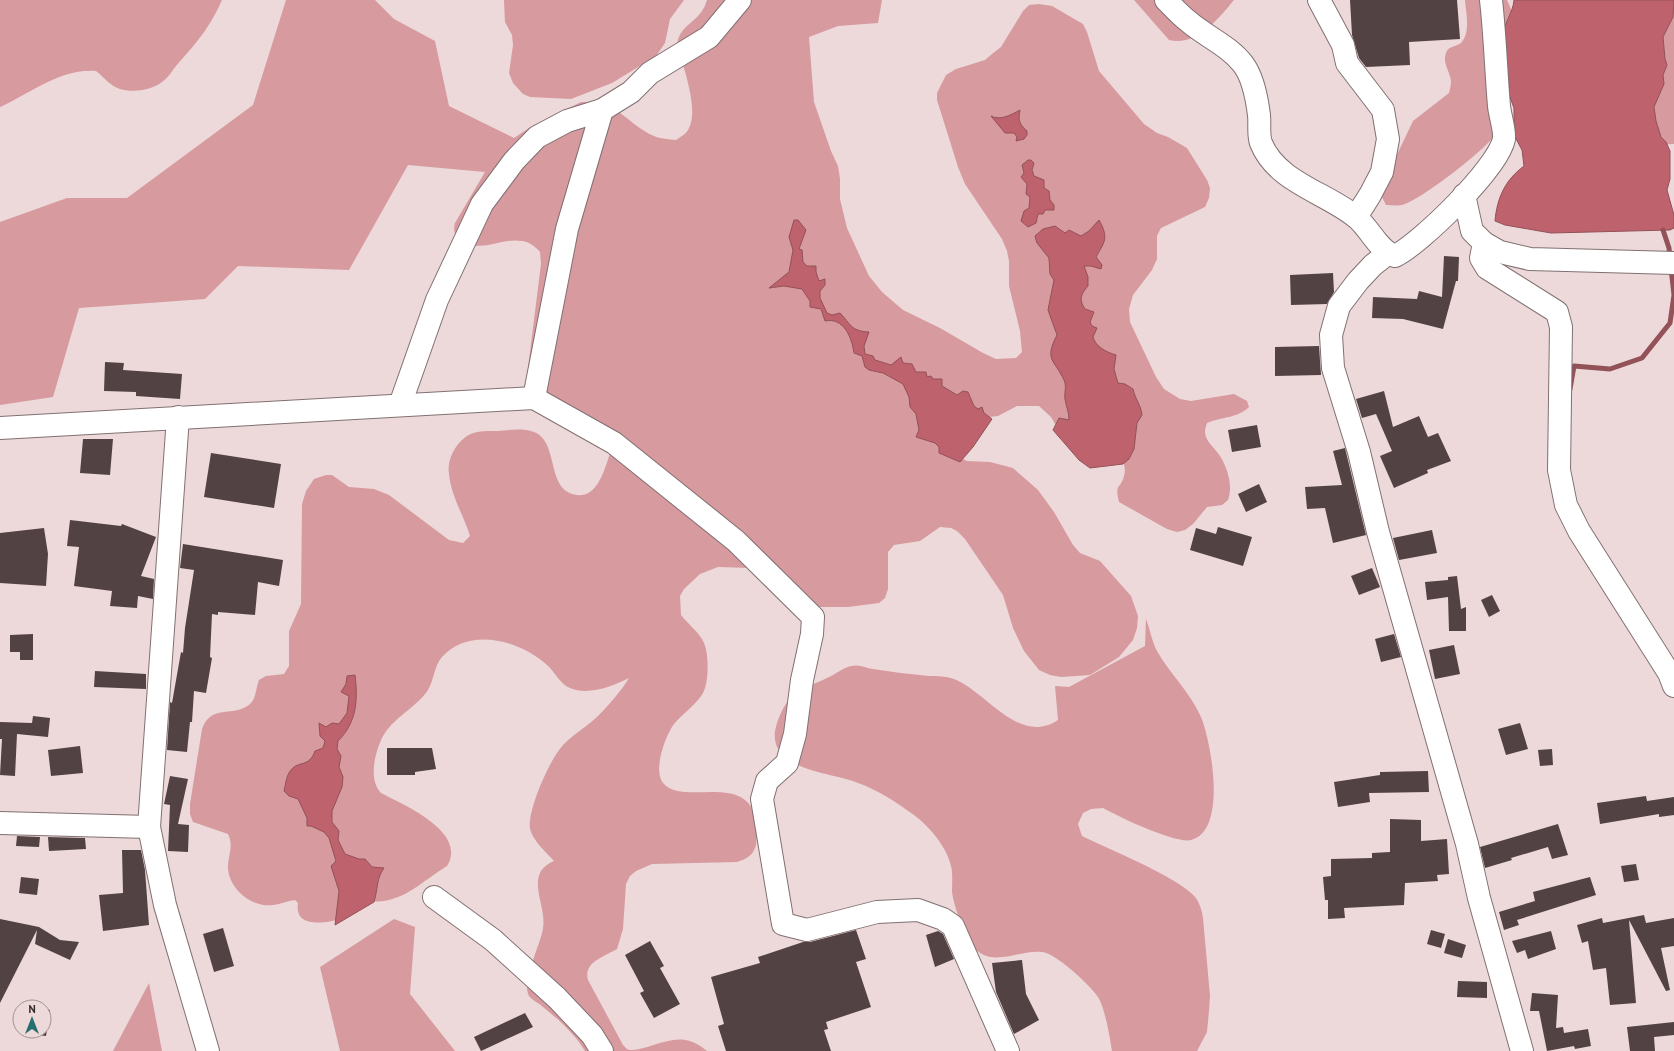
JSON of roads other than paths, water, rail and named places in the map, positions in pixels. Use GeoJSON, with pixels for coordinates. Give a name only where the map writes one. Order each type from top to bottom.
{"type":"FeatureCollection","features":[{"type":"Feature","properties":{"kind":"street"},"geometry":{"type":"LineString","coordinates":[[400,405],[436,300],[482,204],[514,161],[537,137],[567,121],[602,110],[631,92],[650,73],[709,37],[740,0]]}},
{"type":"Feature","properties":{"kind":"street"},"geometry":{"type":"LineString","coordinates":[[1166,0],[1188,21],[1227,49],[1243,64],[1252,84],[1259,115],[1260,141],[1267,154],[1279,168],[1303,186],[1356,216],[1368,227],[1387,254],[1395,256],[1404,252],[1464,195],[1493,162],[1504,139],[1491,0]]}},
{"type":"Feature","properties":{"kind":"street"},"geometry":{"type":"LineString","coordinates":[[1319,0],[1343,45],[1347,63],[1382,110],[1388,138],[1382,172],[1370,195],[1356,216]]}},
{"type":"Feature","properties":{"kind":"street"},"geometry":{"type":"LineString","coordinates":[[534,398],[567,229],[602,110]]}},
{"type":"Feature","properties":{"kind":"street"},"geometry":{"type":"LineString","coordinates":[[1464,195],[1472,231],[1484,243],[1500,252],[1530,259],[1674,263]]}},
{"type":"Feature","properties":{"kind":"street"},"geometry":{"type":"LineString","coordinates":[[1484,243],[1481,258],[1487,268],[1557,312],[1560,327],[1559,470],[1566,505],[1579,531],[1669,673],[1674,686]]}},
{"type":"Feature","properties":{"kind":"street"},"geometry":{"type":"LineString","coordinates":[[1387,254],[1372,265],[1339,306],[1331,335],[1333,368],[1358,452],[1378,532],[1467,844],[1479,898],[1522,1051]]}},
{"type":"Feature","properties":{"kind":"street"},"geometry":{"type":"LineString","coordinates":[[0,428],[534,398],[614,443],[736,541],[813,616],[812,634],[802,680],[795,734],[787,763],[767,781],[762,799],[783,924],[806,930],[877,912],[918,910],[943,919],[953,926],[1008,1051]]}},
{"type":"Feature","properties":{"kind":"street"},"geometry":{"type":"LineString","coordinates":[[178,418],[149,827],[165,905],[208,1051]]}},
{"type":"Feature","properties":{"kind":"street"},"geometry":{"type":"LineString","coordinates":[[0,823],[149,827]]}},
{"type":"Feature","properties":{"kind":"street"},"geometry":{"type":"LineString","coordinates":[[434,897],[493,940],[562,1003],[592,1035],[602,1051]]}},
{"type":"Feature","properties":{"kind":"waterway"},"geometry":{"type":"LineString","coordinates":[[1663,230],[1669,248],[1670,258]]}},
{"type":"Feature","properties":{"kind":"waterway"},"geometry":{"type":"LineString","coordinates":[[1570,389],[1574,366],[1610,369],[1642,358],[1670,323],[1674,295],[1671,268]]}}]}
